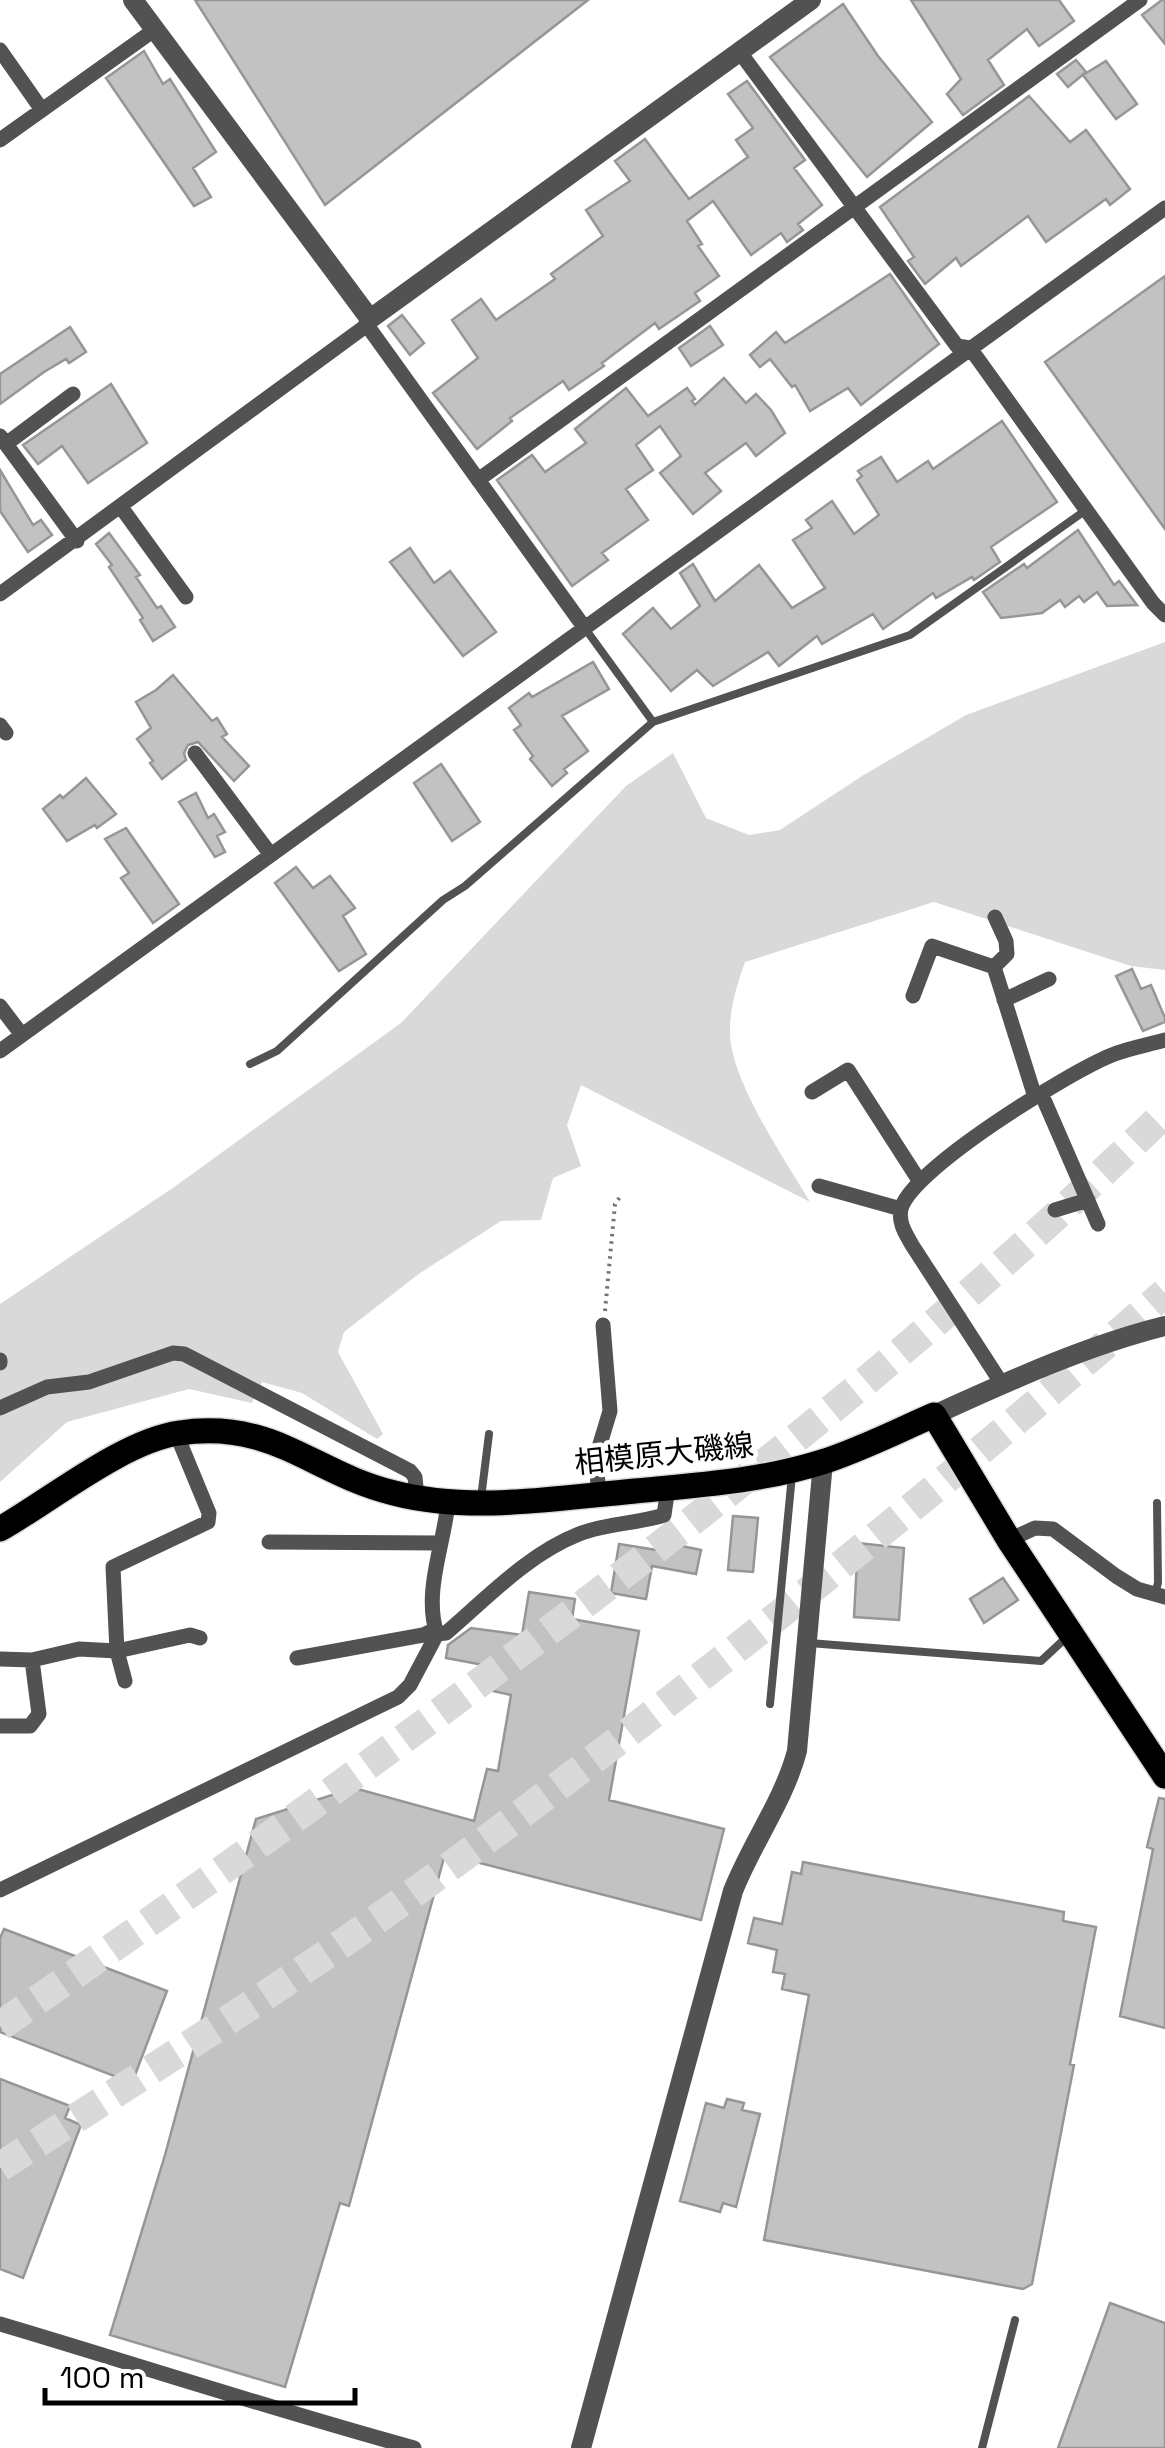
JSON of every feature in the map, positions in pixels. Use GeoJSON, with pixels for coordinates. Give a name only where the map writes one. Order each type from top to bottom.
{"type":"FeatureCollection","features":[{"type":"Feature","properties":{"kind":"main road","name":"相模原大磯線"},"geometry":{"type":"LineString","coordinates":[[0,1529],[121,1455],[176,1433],[236,1432],[266,1438],[349,1479],[448,1502],[598,1494],[758,1478],[823,1462],[934,1415]]}},
{"type":"Feature","properties":{"kind":"main road"},"geometry":{"type":"LineString","coordinates":[[934,1415],[1009,1540],[1165,1776]]}},
{"type":"Feature","properties":{"kind":"street"},"geometry":{"type":"LineString","coordinates":[[133,0],[370,320],[369,328],[584,627]]}},
{"type":"Feature","properties":{"kind":"street"},"geometry":{"type":"LineString","coordinates":[[0,594],[810,0]]}},
{"type":"Feature","properties":{"kind":"street"},"geometry":{"type":"LineString","coordinates":[[478,480],[1140,0]]}},
{"type":"Feature","properties":{"kind":"street"},"geometry":{"type":"LineString","coordinates":[[0,140],[158,31]]}},
{"type":"Feature","properties":{"kind":"street"},"geometry":{"type":"LineString","coordinates":[[0,50],[42,110]]}},
{"type":"Feature","properties":{"kind":"street"},"geometry":{"type":"LineString","coordinates":[[739,51],[956,346],[970,348],[1165,616]]}},
{"type":"Feature","properties":{"kind":"street"},"geometry":{"type":"LineString","coordinates":[[0,1051],[1165,208]]}},
{"type":"Feature","properties":{"kind":"street"},"geometry":{"type":"LineString","coordinates":[[72,394],[3,440],[76,541]]}},
{"type":"Feature","properties":{"kind":"street"},"geometry":{"type":"LineString","coordinates":[[122,508],[186,598]]}},
{"type":"Feature","properties":{"kind":"street"},"geometry":{"type":"LineString","coordinates":[[195,753],[199,772],[271,855]]}},
{"type":"Feature","properties":{"kind":"street"},"geometry":{"type":"LineString","coordinates":[[994,967],[1007,954],[1006,941],[995,918]]}},
{"type":"Feature","properties":{"kind":"street"},"geometry":{"type":"LineString","coordinates":[[913,996],[934,938],[994,967],[1038,1095],[1098,1224]]}},
{"type":"Feature","properties":{"kind":"street"},"geometry":{"type":"LineString","coordinates":[[1004,1000],[1049,980]]}},
{"type":"Feature","properties":{"kind":"street"},"geometry":{"type":"LineString","coordinates":[[0,1006],[22,1035]]}},
{"type":"Feature","properties":{"kind":"street"},"geometry":{"type":"LineString","coordinates":[[1002,1384],[912,1246],[900,1224],[901,1209],[920,1182],[958,1150],[1038,1095],[1113,1054],[1164,1040],[1165,1058]]}},
{"type":"Feature","properties":{"kind":"street"},"geometry":{"type":"LineString","coordinates":[[812,1092],[863,1059]]}},
{"type":"Feature","properties":{"kind":"street"},"geometry":{"type":"LineString","coordinates":[[848,1070],[920,1182]]}},
{"type":"Feature","properties":{"kind":"street"},"geometry":{"type":"LineString","coordinates":[[819,1186],[901,1209]]}},
{"type":"Feature","properties":{"kind":"street"},"geometry":{"type":"LineString","coordinates":[[1055,1210],[1088,1200]]}},
{"type":"Feature","properties":{"kind":"street"},"geometry":{"type":"LineString","coordinates":[[598,1494],[596,1454],[610,1411],[603,1325]]}},
{"type":"Feature","properties":{"kind":"street"},"geometry":{"type":"LineString","coordinates":[[934,1415],[1121,1337],[1165,1326]]}},
{"type":"Feature","properties":{"kind":"street"},"geometry":{"type":"LineString","coordinates":[[0,1408],[47,1388],[89,1382],[173,1353],[184,1354],[410,1471],[416,1477],[417,1497]]}},
{"type":"Feature","properties":{"kind":"street"},"geometry":{"type":"LineString","coordinates":[[125,1681],[117,1651],[113,1567],[144,1544],[208,1522],[210,1513],[176,1433]]}},
{"type":"Feature","properties":{"kind":"street"},"geometry":{"type":"LineString","coordinates":[[581,2448],[733,1890],[747,1855],[790,1777],[797,1751],[823,1462]]}},
{"type":"Feature","properties":{"kind":"street"},"geometry":{"type":"LineString","coordinates":[[297,1658],[446,1632],[551,1548],[610,1524],[664,1515],[668,1488]]}},
{"type":"Feature","properties":{"kind":"street"},"geometry":{"type":"LineString","coordinates":[[0,1890],[398,1697],[410,1685],[436,1632],[432,1621],[434,1588],[448,1502]]}},
{"type":"Feature","properties":{"kind":"street"},"geometry":{"type":"LineString","coordinates":[[1009,1540],[1035,1528],[1053,1529],[1116,1576],[1160,1596]]}},
{"type":"Feature","properties":{"kind":"street"},"geometry":{"type":"LineString","coordinates":[[270,1542],[305,1551],[440,1543]]}},
{"type":"Feature","properties":{"kind":"street"},"geometry":{"type":"LineString","coordinates":[[0,1659],[32,1660],[79,1649],[117,1651],[190,1636],[200,1638]]}},
{"type":"Feature","properties":{"kind":"street"},"geometry":{"type":"LineString","coordinates":[[0,1726],[30,1726],[39,1714],[32,1660]]}},
{"type":"Feature","properties":{"kind":"street"},"geometry":{"type":"LineString","coordinates":[[0,2324],[228,2392],[282,2412],[414,2448]]}},
{"type":"Feature","properties":{"kind":"lane"},"geometry":{"type":"LineString","coordinates":[[250,1064],[278,1051],[443,900],[465,886],[653,722],[910,635],[1086,510]]}},
{"type":"Feature","properties":{"kind":"lane"},"geometry":{"type":"LineString","coordinates":[[584,627],[653,722]]}},
{"type":"Feature","properties":{"kind":"lane"},"geometry":{"type":"LineString","coordinates":[[481,1501],[489,1434]]}},
{"type":"Feature","properties":{"kind":"lane"},"geometry":{"type":"LineString","coordinates":[[770,1704],[792,1470]]}},
{"type":"Feature","properties":{"kind":"lane"},"geometry":{"type":"LineString","coordinates":[[1157,1503],[1160,1596]]}},
{"type":"Feature","properties":{"kind":"lane"},"geometry":{"type":"LineString","coordinates":[[809,1643],[1042,1661],[1070,1634]]}},
{"type":"Feature","properties":{"kind":"lane"},"geometry":{"type":"LineString","coordinates":[[982,2448],[1016,2320]]}},
{"type":"Feature","properties":{"kind":"path"},"geometry":{"type":"LineString","coordinates":[[603,1325],[616,1204],[620,1197]]}},
{"type":"Feature","properties":{"kind":"shaded area"},"geometry":{"type":"Polygon","coordinates":[[[1165,642],[1165,970],[1131,966],[934,902],[745,962],[731,1013],[732,1050],[748,1095],[810,1202],[581,1085],[567,1125],[581,1166],[553,1178],[541,1220],[501,1221],[420,1273],[344,1332],[338,1352],[383,1434],[377,1439],[302,1393],[262,1382],[252,1403],[189,1389],[67,1422],[0,1482],[0,1304],[177,1185],[401,1023],[626,786],[673,753],[706,818],[749,835],[780,830],[966,715],[1165,642]]]}},
{"type":"Feature","properties":{"kind":"building"},"geometry":{"type":"Polygon","coordinates":[[[195,0],[588,0],[325,205],[195,0]]]}},
{"type":"Feature","properties":{"kind":"building"},"geometry":{"type":"Polygon","coordinates":[[[911,0],[1059,0],[1074,21],[1039,46],[1027,29],[988,60],[1004,85],[963,115],[947,94],[961,79],[911,0]]]}},
{"type":"Feature","properties":{"kind":"building"},"geometry":{"type":"Polygon","coordinates":[[[1165,0],[1165,44],[1142,15],[1165,0]]]}},
{"type":"Feature","properties":{"kind":"building"},"geometry":{"type":"Polygon","coordinates":[[[843,4],[878,56],[932,122],[867,177],[770,57],[843,4]]]}},
{"type":"Feature","properties":{"kind":"building"},"geometry":{"type":"Polygon","coordinates":[[[144,51],[163,84],[170,79],[216,152],[193,168],[211,197],[194,206],[106,78],[144,51]]]}},
{"type":"Feature","properties":{"kind":"building"},"geometry":{"type":"Polygon","coordinates":[[[1076,60],[1086,72],[1068,87],[1057,74],[1076,60]]]}},
{"type":"Feature","properties":{"kind":"building"},"geometry":{"type":"Polygon","coordinates":[[[1106,61],[1137,104],[1116,119],[1083,75],[1106,61]]]}},
{"type":"Feature","properties":{"kind":"building"},"geometry":{"type":"Polygon","coordinates":[[[747,81],[805,160],[794,168],[822,205],[798,224],[803,230],[787,242],[781,233],[751,255],[713,201],[687,221],[702,244],[698,246],[719,276],[695,293],[700,301],[659,329],[655,323],[569,390],[563,381],[510,418],[512,421],[477,449],[433,393],[478,358],[452,320],[481,299],[496,320],[555,279],[551,274],[603,236],[586,210],[630,181],[615,161],[645,139],[689,199],[748,157],[736,140],[753,128],[728,94],[747,81]]]}},
{"type":"Feature","properties":{"kind":"building"},"geometry":{"type":"Polygon","coordinates":[[[1029,96],[1070,142],[1086,130],[1130,189],[1110,205],[1106,199],[1046,242],[1028,216],[961,266],[956,258],[925,284],[908,261],[914,257],[880,207],[1029,96]]]}},
{"type":"Feature","properties":{"kind":"building"},"geometry":{"type":"Polygon","coordinates":[[[890,274],[939,344],[861,405],[848,388],[810,411],[795,385],[792,387],[770,359],[760,367],[750,355],[776,332],[785,343],[890,274]]]}},
{"type":"Feature","properties":{"kind":"building"},"geometry":{"type":"Polygon","coordinates":[[[1165,276],[1165,529],[1045,362],[1165,276]]]}},
{"type":"Feature","properties":{"kind":"building"},"geometry":{"type":"Polygon","coordinates":[[[402,315],[424,343],[410,355],[388,326],[402,315]]]}},
{"type":"Feature","properties":{"kind":"building"},"geometry":{"type":"Polygon","coordinates":[[[710,326],[723,345],[691,366],[679,348],[710,326]]]}},
{"type":"Feature","properties":{"kind":"building"},"geometry":{"type":"Polygon","coordinates":[[[70,327],[86,352],[44,372],[0,404],[0,374],[70,327]]]}},
{"type":"Feature","properties":{"kind":"building"},"geometry":{"type":"Polygon","coordinates":[[[724,378],[746,403],[756,394],[785,433],[756,456],[746,443],[705,473],[721,491],[693,514],[660,473],[681,456],[660,426],[636,445],[653,470],[626,489],[648,520],[602,553],[608,560],[572,586],[497,480],[532,455],[545,472],[586,443],[575,429],[626,388],[648,416],[687,388],[695,405],[724,378]]]}},
{"type":"Feature","properties":{"kind":"building"},"geometry":{"type":"Polygon","coordinates":[[[111,384],[147,443],[88,483],[62,446],[38,464],[23,445],[111,384]]]}},
{"type":"Feature","properties":{"kind":"building"},"geometry":{"type":"Polygon","coordinates":[[[1002,421],[1057,502],[991,547],[1000,562],[974,580],[972,577],[936,598],[933,593],[883,629],[873,614],[822,644],[817,636],[779,666],[768,652],[713,686],[697,670],[671,691],[623,634],[653,608],[671,629],[700,606],[680,573],[693,564],[715,601],[759,565],[792,608],[825,588],[793,540],[812,528],[806,520],[832,501],[854,534],[879,515],[857,480],[862,476],[858,471],[881,457],[897,482],[928,461],[933,469],[1002,421]]]}},
{"type":"Feature","properties":{"kind":"building"},"geometry":{"type":"Polygon","coordinates":[[[0,470],[33,525],[41,520],[52,535],[28,552],[0,511],[0,470]]]}},
{"type":"Feature","properties":{"kind":"building"},"geometry":{"type":"Polygon","coordinates":[[[1078,530],[1114,585],[1119,581],[1137,605],[1107,606],[1097,592],[1084,602],[1079,596],[1065,607],[1060,600],[1042,613],[1001,618],[983,592],[1024,564],[1027,568],[1078,530]]]}},
{"type":"Feature","properties":{"kind":"building"},"geometry":{"type":"Polygon","coordinates":[[[109,533],[140,575],[136,577],[157,608],[161,606],[175,627],[153,641],[140,620],[143,618],[109,567],[112,565],[96,544],[109,533]]]}},
{"type":"Feature","properties":{"kind":"building"},"geometry":{"type":"Polygon","coordinates":[[[410,548],[434,583],[450,571],[496,632],[463,656],[390,562],[410,548]]]}},
{"type":"Feature","properties":{"kind":"building"},"geometry":{"type":"Polygon","coordinates":[[[593,662],[609,689],[562,716],[588,751],[564,769],[567,773],[552,786],[530,759],[533,756],[514,730],[521,725],[509,708],[529,693],[532,697],[593,662]]]}},
{"type":"Feature","properties":{"kind":"building"},"geometry":{"type":"Polygon","coordinates":[[[173,675],[212,721],[217,718],[227,734],[222,737],[249,766],[234,781],[198,742],[188,745],[186,760],[162,779],[150,763],[153,761],[137,739],[151,728],[136,702],[173,675]]]}},
{"type":"Feature","properties":{"kind":"building"},"geometry":{"type":"Polygon","coordinates":[[[441,764],[480,822],[452,841],[414,783],[441,764]]]}},
{"type":"Feature","properties":{"kind":"building"},"geometry":{"type":"Polygon","coordinates":[[[86,778],[116,814],[97,828],[95,825],[67,841],[43,809],[86,778]]]}},
{"type":"Feature","properties":{"kind":"building"},"geometry":{"type":"Polygon","coordinates":[[[196,793],[208,818],[214,814],[225,832],[217,836],[225,852],[215,857],[179,802],[196,793]]]}},
{"type":"Feature","properties":{"kind":"building"},"geometry":{"type":"Polygon","coordinates":[[[126,828],[179,904],[153,923],[121,878],[129,873],[105,839],[126,828]]]}},
{"type":"Feature","properties":{"kind":"building"},"geometry":{"type":"Polygon","coordinates":[[[296,867],[313,888],[330,876],[355,908],[343,916],[366,954],[339,971],[275,883],[296,867]]]}},
{"type":"Feature","properties":{"kind":"building"},"geometry":{"type":"Polygon","coordinates":[[[1132,969],[1141,989],[1151,985],[1165,1018],[1165,1022],[1143,1031],[1116,976],[1132,969]]]}},
{"type":"Feature","properties":{"kind":"building"},"geometry":{"type":"Polygon","coordinates":[[[733,1516],[758,1518],[753,1572],[728,1570],[733,1516]]]}},
{"type":"Feature","properties":{"kind":"building"},"geometry":{"type":"Polygon","coordinates":[[[858,1543],[904,1548],[899,1620],[854,1617],[858,1543]]]}},
{"type":"Feature","properties":{"kind":"building"},"geometry":{"type":"Polygon","coordinates":[[[619,1544],[657,1550],[658,1545],[676,1549],[677,1545],[701,1550],[696,1574],[652,1566],[646,1599],[611,1593],[619,1544]]]}},
{"type":"Feature","properties":{"kind":"building"},"geometry":{"type":"Polygon","coordinates":[[[1003,1578],[1018,1600],[984,1623],[970,1599],[1003,1578]]]}},
{"type":"Feature","properties":{"kind":"building"},"geometry":{"type":"Polygon","coordinates":[[[529,1592],[575,1599],[572,1619],[639,1631],[609,1800],[724,1829],[701,1920],[445,1854],[349,2206],[340,2203],[285,2387],[110,2335],[165,2155],[256,1819],[354,1788],[474,1821],[487,1769],[498,1771],[511,1695],[484,1689],[489,1666],[446,1658],[448,1645],[471,1628],[522,1635],[529,1592]]]}},
{"type":"Feature","properties":{"kind":"building"},"geometry":{"type":"Polygon","coordinates":[[[1159,1798],[1165,1799],[1165,2028],[1120,2016],[1153,1849],[1147,1847],[1159,1798]]]}},
{"type":"Feature","properties":{"kind":"building"},"geometry":{"type":"Polygon","coordinates":[[[803,1862],[1064,1912],[1063,1921],[1096,1927],[1032,2284],[1023,2289],[764,2240],[809,1995],[782,1989],[785,1974],[773,1972],[777,1950],[748,1943],[754,1918],[782,1924],[792,1872],[801,1874],[803,1862]]]}},
{"type":"Feature","properties":{"kind":"building"},"geometry":{"type":"Polygon","coordinates":[[[4,1929],[167,1991],[132,2083],[0,2032],[0,1938],[4,1929]]]}},
{"type":"Feature","properties":{"kind":"building"},"geometry":{"type":"Polygon","coordinates":[[[0,2079],[70,2106],[65,2118],[81,2125],[23,2278],[0,2269],[0,2079]]]}},
{"type":"Feature","properties":{"kind":"building"},"geometry":{"type":"Polygon","coordinates":[[[727,2099],[744,2103],[742,2110],[760,2114],[736,2207],[723,2203],[720,2212],[680,2201],[706,2103],[724,2108],[727,2099]]]}},
{"type":"Feature","properties":{"kind":"building"},"geometry":{"type":"Polygon","coordinates":[[[1110,2303],[1165,2323],[1165,2448],[1058,2448],[1110,2303]]]}},
{"type":"Feature","properties":{"kind":"tunnel"},"geometry":{"type":"LineString","coordinates":[[0,2026],[370,1763],[738,1485],[956,1304],[1165,1113]]}},
{"type":"Feature","properties":{"kind":"tunnel"},"geometry":{"type":"LineString","coordinates":[[0,2167],[299,1973],[594,1759],[788,1608],[1165,1293]]}}]}
